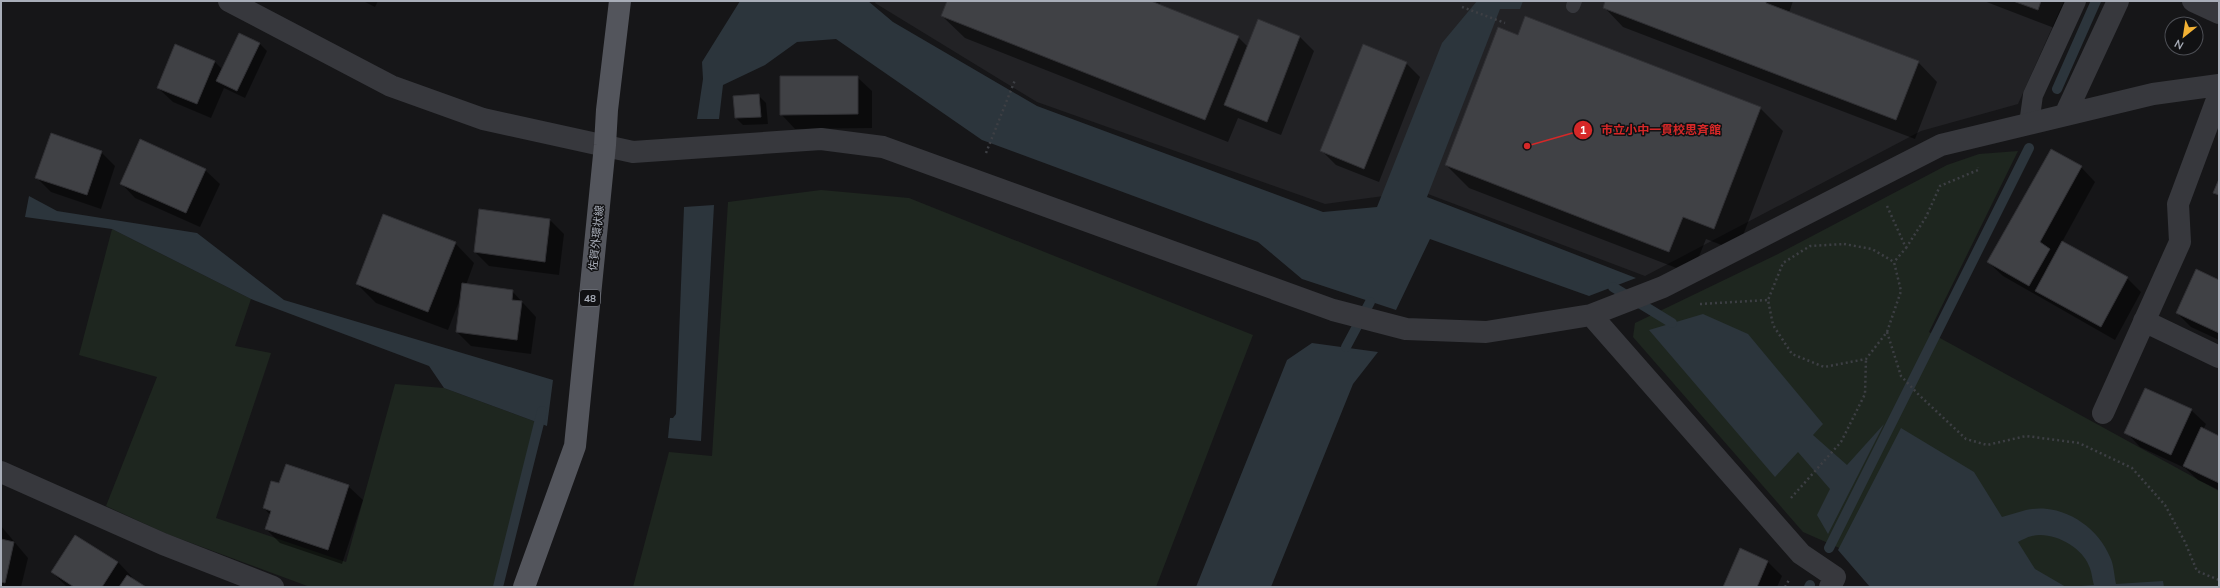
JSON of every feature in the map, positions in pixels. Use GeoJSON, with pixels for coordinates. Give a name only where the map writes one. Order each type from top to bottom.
{"type":"FeatureCollection","features":[{"type":"Feature","properties":{"kind":"main road","name":"佐賀外環状線"},"geometry":{"type":"LineString","coordinates":[[524,587],[574,446],[605,145],[607,110],[620,1]]}},
{"type":"Feature","properties":{"kind":"street"},"geometry":{"type":"LineString","coordinates":[[229,1],[391,86],[483,119],[633,152],[821,139],[883,147],[1333,310],[1406,329],[1486,332],[1599,312],[1663,286],[1941,145],[2153,94],[2219,85]]}},
{"type":"Feature","properties":{"kind":"street"},"geometry":{"type":"LineString","coordinates":[[2028,124],[2033,95],[2076,1]]}},
{"type":"Feature","properties":{"kind":"street"},"geometry":{"type":"LineString","coordinates":[[2065,115],[2118,1]]}},
{"type":"Feature","properties":{"kind":"street"},"geometry":{"type":"LineString","coordinates":[[2193,1],[2219,13]]}},
{"type":"Feature","properties":{"kind":"street"},"geometry":{"type":"LineString","coordinates":[[2103,413],[2180,242],[2178,204],[2219,94]]}},
{"type":"Feature","properties":{"kind":"street"},"geometry":{"type":"LineString","coordinates":[[1599,312],[1801,554],[1835,577],[1830,587]]}},
{"type":"Feature","properties":{"kind":"street"},"geometry":{"type":"LineString","coordinates":[[2144,321],[2219,356]]}},
{"type":"Feature","properties":{"kind":"street"},"geometry":{"type":"LineString","coordinates":[[1,472],[162,544],[273,587]]}},
{"type":"Feature","properties":{"kind":"path"},"geometry":{"type":"LineString","coordinates":[[1462,7],[1505,23]]}},
{"type":"Feature","properties":{"kind":"path"},"geometry":{"type":"LineString","coordinates":[[985,155],[1015,80]]}},
{"type":"Feature","properties":{"kind":"path"},"geometry":{"type":"LineString","coordinates":[[1894,262],[1906,248],[1926,217],[1940,186],[1978,170],[1980,136]]}},
{"type":"Feature","properties":{"kind":"path"},"geometry":{"type":"LineString","coordinates":[[1875,179],[1906,248]]}},
{"type":"Feature","properties":{"kind":"path"},"geometry":{"type":"LineString","coordinates":[[1772,521],[1840,442],[1865,394],[1866,359],[1887,332],[1901,291],[1894,262],[1872,249],[1844,244],[1810,246],[1783,263],[1768,300],[1773,325],[1792,354],[1824,367],[1866,359]]}},
{"type":"Feature","properties":{"kind":"path"},"geometry":{"type":"LineString","coordinates":[[1698,304],[1704,302],[1768,300]]}},
{"type":"Feature","properties":{"kind":"path"},"geometry":{"type":"LineString","coordinates":[[1887,332],[1902,376],[1918,395],[1966,438],[1987,446],[2026,436],[2079,442],[2132,468],[2165,505],[2185,542],[2197,570],[2219,580]]}},
{"type":"Feature","properties":{"kind":"shaded area"},"geometry":{"type":"Polygon","coordinates":[[[740,1],[868,1],[893,22],[1037,106],[1323,212],[1377,207],[1442,43],[1477,1],[1523,1],[1520,9],[1500,9],[1427,197],[1636,278],[1589,296],[1430,239],[1396,310],[1302,279],[1258,242],[982,140],[836,39],[797,42],[765,65],[723,85],[719,119],[697,119],[703,79],[702,62],[740,1]]]}},
{"type":"Feature","properties":{"kind":"shaded area"},"geometry":{"type":"Polygon","coordinates":[[[876,1],[2064,1],[2018,104],[1921,131],[1645,276],[1420,191],[1325,204],[1037,102],[875,3],[876,1]]]}},
{"type":"Feature","properties":{"kind":"shaded area"},"geometry":{"type":"Polygon","coordinates":[[[2018,151],[1929,332],[2219,491],[2219,587],[1928,587],[1803,532],[1633,337],[1635,323],[1778,254],[1947,165],[1979,154],[2018,151]]]}},
{"type":"Feature","properties":{"kind":"shaded area"},"geometry":{"type":"Polygon","coordinates":[[[821,190],[909,198],[1253,335],[1156,587],[633,587],[669,452],[712,456],[728,202],[821,190]]]}},
{"type":"Feature","properties":{"kind":"shaded area"},"geometry":{"type":"Polygon","coordinates":[[[29,196],[57,211],[197,233],[284,300],[553,380],[547,426],[444,388],[429,366],[251,299],[112,229],[25,217],[29,196]]]}},
{"type":"Feature","properties":{"kind":"shaded area"},"geometry":{"type":"Polygon","coordinates":[[[714,205],[701,441],[668,438],[670,418],[673,418],[676,414],[684,207],[714,205]]]}},
{"type":"Feature","properties":{"kind":"shaded area"},"geometry":{"type":"Polygon","coordinates":[[[112,229],[251,299],[235,346],[271,353],[216,518],[346,562],[395,384],[444,388],[539,423],[498,587],[310,587],[167,534],[106,506],[157,377],[79,355],[112,229]]]}},
{"type":"Feature","properties":{"kind":"shaded area"},"geometry":{"type":"Polygon","coordinates":[[[1703,314],[1748,334],[1823,424],[1813,435],[1847,465],[1884,424],[1828,534],[1817,515],[1830,489],[1798,452],[1775,477],[1649,330],[1703,314]]]}},
{"type":"Feature","properties":{"kind":"shaded area"},"geometry":{"type":"Polygon","coordinates":[[[1312,343],[1378,352],[1353,384],[1271,587],[1196,587],[1287,360],[1312,343]]]}},
{"type":"Feature","properties":{"kind":"shaded area"},"geometry":{"type":"Polygon","coordinates":[[[1901,428],[1974,472],[2002,517],[2039,508],[2052,509],[2076,518],[2087,526],[2104,545],[2112,563],[2116,584],[2163,581],[2164,587],[2068,587],[2094,585],[2090,568],[2080,553],[2066,542],[2057,538],[2040,535],[2030,536],[2018,542],[2035,569],[2066,587],[1870,587],[1838,550],[1901,428]]]}},
{"type":"Feature","properties":{"kind":"building"},"geometry":{"type":"Polygon","coordinates":[[[947,1],[1151,1],[1239,36],[1205,120],[941,16],[947,1]]]}},
{"type":"Feature","properties":{"kind":"building"},"geometry":{"type":"Polygon","coordinates":[[[1605,1],[1766,1],[1766,3],[1919,61],[1896,120],[1603,8],[1605,1]]]}},
{"type":"Feature","properties":{"kind":"building"},"geometry":{"type":"Polygon","coordinates":[[[2013,1],[2041,1],[2038,10],[2013,1]]]}},
{"type":"Feature","properties":{"kind":"building"},"geometry":{"type":"Polygon","coordinates":[[[1525,16],[1761,107],[1714,229],[1683,217],[1669,252],[1445,165],[1498,27],[1518,35],[1525,16]]]}},
{"type":"Feature","properties":{"kind":"building"},"geometry":{"type":"Polygon","coordinates":[[[1258,19],[1300,36],[1267,122],[1224,105],[1258,19]]]}},
{"type":"Feature","properties":{"kind":"building"},"geometry":{"type":"Polygon","coordinates":[[[239,33],[260,43],[237,91],[216,81],[239,33]]]}},
{"type":"Feature","properties":{"kind":"building"},"geometry":{"type":"Polygon","coordinates":[[[175,44],[215,61],[197,104],[157,88],[175,44]]]}},
{"type":"Feature","properties":{"kind":"building"},"geometry":{"type":"Polygon","coordinates":[[[1363,44],[1407,62],[1364,169],[1320,151],[1363,44]]]}},
{"type":"Feature","properties":{"kind":"building"},"geometry":{"type":"Polygon","coordinates":[[[780,76],[858,76],[858,114],[780,115],[780,76]]]}},
{"type":"Feature","properties":{"kind":"building"},"geometry":{"type":"Polygon","coordinates":[[[759,94],[761,117],[735,118],[733,96],[759,94]]]}},
{"type":"Feature","properties":{"kind":"building"},"geometry":{"type":"Polygon","coordinates":[[[51,133],[102,151],[87,195],[35,178],[51,133]]]}},
{"type":"Feature","properties":{"kind":"building"},"geometry":{"type":"Polygon","coordinates":[[[140,139],[206,169],[186,213],[120,184],[140,139]]]}},
{"type":"Feature","properties":{"kind":"building"},"geometry":{"type":"Polygon","coordinates":[[[2051,149],[2082,166],[2040,242],[2050,249],[2029,286],[1987,262],[2051,149]]]}},
{"type":"Feature","properties":{"kind":"building"},"geometry":{"type":"Polygon","coordinates":[[[2219,179],[2219,195],[2213,193],[2219,179]]]}},
{"type":"Feature","properties":{"kind":"building"},"geometry":{"type":"Polygon","coordinates":[[[479,209],[550,219],[545,262],[474,252],[479,209]]]}},
{"type":"Feature","properties":{"kind":"building"},"geometry":{"type":"Polygon","coordinates":[[[383,214],[456,242],[428,312],[356,284],[383,214]]]}},
{"type":"Feature","properties":{"kind":"building"},"geometry":{"type":"Polygon","coordinates":[[[2062,241],[2128,277],[2101,327],[2035,291],[2062,241]]]}},
{"type":"Feature","properties":{"kind":"building"},"geometry":{"type":"Polygon","coordinates":[[[2196,269],[2219,280],[2219,333],[2176,313],[2196,269]]]}},
{"type":"Feature","properties":{"kind":"building"},"geometry":{"type":"Polygon","coordinates":[[[462,283],[513,290],[512,300],[522,301],[517,340],[456,332],[462,283]]]}},
{"type":"Feature","properties":{"kind":"building"},"geometry":{"type":"Polygon","coordinates":[[[2145,388],[2192,409],[2171,455],[2124,433],[2145,388]]]}},
{"type":"Feature","properties":{"kind":"building"},"geometry":{"type":"Polygon","coordinates":[[[2201,427],[2219,436],[2219,483],[2183,466],[2201,427]]]}},
{"type":"Feature","properties":{"kind":"building"},"geometry":{"type":"Polygon","coordinates":[[[286,464],[349,485],[328,550],[265,529],[271,511],[263,508],[271,481],[279,483],[286,464]]]}},
{"type":"Feature","properties":{"kind":"building"},"geometry":{"type":"Polygon","coordinates":[[[75,535],[118,562],[102,587],[74,587],[51,572],[75,535]]]}},
{"type":"Feature","properties":{"kind":"building"},"geometry":{"type":"Polygon","coordinates":[[[1,539],[14,542],[5,583],[1,582],[1,539]]]}},
{"type":"Feature","properties":{"kind":"building"},"geometry":{"type":"Polygon","coordinates":[[[1740,548],[1768,561],[1757,587],[1723,587],[1740,548]]]}},
{"type":"Feature","properties":{"kind":"building"},"geometry":{"type":"Polygon","coordinates":[[[127,575],[146,587],[119,587],[127,575]]]}},
{"type":"Feature","properties":{"kind":"waterway"},"geometry":{"type":"LineString","coordinates":[[2057,89],[2096,1]]}},
{"type":"Feature","properties":{"kind":"waterway"},"geometry":{"type":"LineString","coordinates":[[1829,548],[2029,148]]}},
{"type":"Feature","properties":{"kind":"waterway"},"geometry":{"type":"LineString","coordinates":[[1613,287],[1672,323]]}},
{"type":"Feature","properties":{"kind":"waterway"},"geometry":{"type":"LineString","coordinates":[[1346,347],[1370,302]]}},
{"type":"Feature","properties":{"kind":"waterway"},"geometry":{"type":"LineString","coordinates":[[498,587],[542,411]]}},
{"type":"Feature","properties":{"kind":"place","name":"市立小中一貫校思斉館"},"geometry":{"type":"Point","coordinates":[1527,146]}}]}
